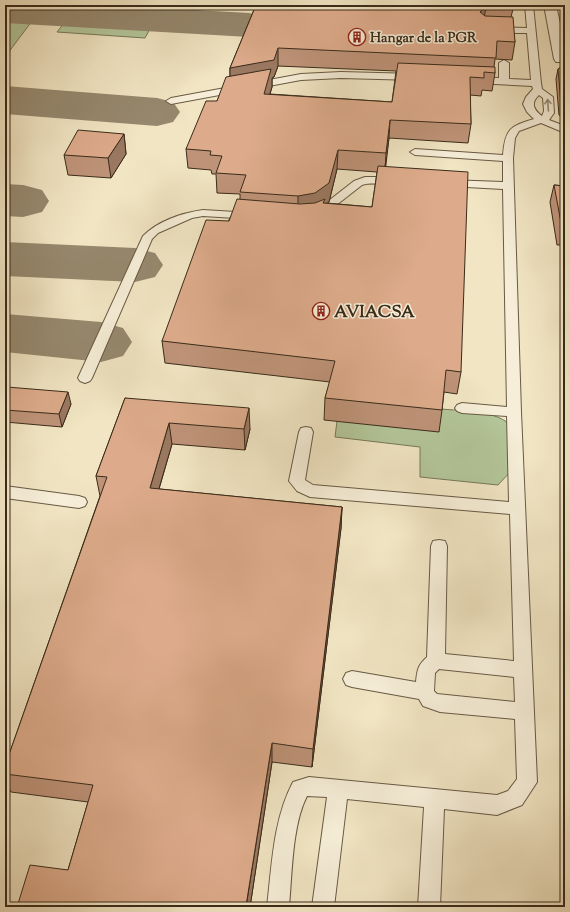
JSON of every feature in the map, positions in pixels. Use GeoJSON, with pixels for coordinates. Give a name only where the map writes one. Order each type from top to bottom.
{"type":"FeatureCollection","features":[{"type":"Feature","properties":{"kind":"street"},"geometry":{"type":"LineString","coordinates":[[551,9],[565,18]]}},
{"type":"Feature","properties":{"kind":"street"},"geometry":{"type":"LineString","coordinates":[[551,9],[563,58]]}},
{"type":"Feature","properties":{"kind":"lane"},"geometry":{"type":"LineString","coordinates":[[529,5],[537,87],[532,94],[528,106],[533,114],[542,120],[565,130]]}},
{"type":"Feature","properties":{"kind":"lane"},"geometry":{"type":"LineString","coordinates":[[483,29],[532,31]]}},
{"type":"Feature","properties":{"kind":"lane"},"geometry":{"type":"LineString","coordinates":[[504,63],[504,82]]}},
{"type":"Feature","properties":{"kind":"lane"},"geometry":{"type":"LineString","coordinates":[[171,101],[301,76],[341,75],[429,78]]}},
{"type":"Feature","properties":{"kind":"lane"},"geometry":{"type":"LineString","coordinates":[[278,907],[286,842],[294,796],[300,789],[309,786],[497,805],[515,798],[527,782],[514,412],[508,158],[512,133],[520,126],[548,117],[548,97],[537,87],[504,82],[468,80]]}},
{"type":"Feature","properties":{"kind":"lane"},"geometry":{"type":"LineString","coordinates":[[416,152],[508,158]]}},
{"type":"Feature","properties":{"kind":"lane"},"geometry":{"type":"LineString","coordinates":[[304,219],[310,219],[322,213],[358,183],[365,180],[408,180]]}},
{"type":"Feature","properties":{"kind":"lane"},"geometry":{"type":"LineString","coordinates":[[439,182],[509,186]]}},
{"type":"Feature","properties":{"kind":"lane"},"geometry":{"type":"LineString","coordinates":[[84,378],[147,238],[154,231],[189,215],[203,212],[266,217]]}},
{"type":"Feature","properties":{"kind":"lane"},"geometry":{"type":"LineString","coordinates":[[462,408],[514,412]]}},
{"type":"Feature","properties":{"kind":"lane"},"geometry":{"type":"LineString","coordinates":[[306,432],[297,481],[302,487],[310,491],[517,509]]}},
{"type":"Feature","properties":{"kind":"lane"},"geometry":{"type":"LineString","coordinates":[[5,492],[79,502]]}},
{"type":"Feature","properties":{"kind":"lane"},"geometry":{"type":"LineString","coordinates":[[436,661],[439,546]]}},
{"type":"Feature","properties":{"kind":"lane"},"geometry":{"type":"LineString","coordinates":[[524,670],[436,661],[426,669],[425,692],[430,700],[440,704],[525,711]]}},
{"type":"Feature","properties":{"kind":"lane"},"geometry":{"type":"LineString","coordinates":[[352,679],[425,692]]}},
{"type":"Feature","properties":{"kind":"lane"},"geometry":{"type":"LineString","coordinates":[[323,907],[338,790]]}},
{"type":"Feature","properties":{"kind":"lane"},"geometry":{"type":"LineString","coordinates":[[429,907],[434,799]]}},
{"type":"Feature","properties":{"kind":"green space"},"geometry":{"type":"Polygon","coordinates":[[[5,19],[32,21],[5,57],[5,19]]]}},
{"type":"Feature","properties":{"kind":"green space"},"geometry":{"type":"Polygon","coordinates":[[[65,22],[151,27],[145,38],[57,32],[65,22]]]}},
{"type":"Feature","properties":{"kind":"green space"},"geometry":{"type":"Polygon","coordinates":[[[441,409],[486,414],[503,419],[509,424],[511,471],[498,485],[420,477],[420,447],[335,437],[337,421],[441,409]]]}},
{"type":"Feature","properties":{"kind":"building","name":"Hangar de la PGR"},"geometry":{"type":"Polygon","coordinates":[[[256,5],[513,5],[513,9],[486,7],[480,12],[485,16],[513,17],[515,42],[497,41],[496,58],[278,48],[274,60],[230,68],[256,5]]]}},
{"type":"Feature","properties":{"kind":"building"},"geometry":{"type":"Polygon","coordinates":[[[398,63],[495,67],[495,73],[484,72],[484,78],[470,77],[471,124],[390,120],[386,153],[338,150],[329,183],[315,193],[298,196],[240,192],[246,175],[216,173],[222,156],[210,155],[211,151],[186,149],[206,101],[217,101],[226,77],[271,69],[264,94],[392,102],[398,63]]]}},
{"type":"Feature","properties":{"kind":"building"},"geometry":{"type":"Polygon","coordinates":[[[565,65],[565,106],[561,104],[558,69],[565,65]]]}},
{"type":"Feature","properties":{"kind":"building"},"geometry":{"type":"Polygon","coordinates":[[[78,130],[124,134],[108,158],[64,155],[78,130]]]}},
{"type":"Feature","properties":{"kind":"building","name":"AVIACSA"},"geometry":{"type":"Polygon","coordinates":[[[378,166],[468,172],[461,372],[446,370],[442,410],[325,398],[335,361],[162,341],[206,220],[229,221],[237,199],[300,204],[315,203],[325,199],[323,203],[372,207],[378,166]]]}},
{"type":"Feature","properties":{"kind":"building"},"geometry":{"type":"Polygon","coordinates":[[[554,185],[565,186],[565,228],[562,228],[554,185]]]}},
{"type":"Feature","properties":{"kind":"building"},"geometry":{"type":"Polygon","coordinates":[[[7,387],[68,392],[59,414],[5,410],[5,392],[7,387]]]}},
{"type":"Feature","properties":{"kind":"building"},"geometry":{"type":"Polygon","coordinates":[[[125,398],[249,408],[244,429],[169,423],[150,488],[342,507],[313,749],[272,743],[246,906],[224,903],[223,907],[17,907],[30,865],[68,870],[93,785],[5,774],[5,766],[107,477],[96,476],[125,398]]]}},
{"type":"Feature","properties":{"kind":"taxiway"},"geometry":{"type":"LineString","coordinates":[[5,11],[249,25]]}},
{"type":"Feature","properties":{"kind":"taxiway"},"geometry":{"type":"LineString","coordinates":[[5,100],[157,112]]}},
{"type":"Feature","properties":{"kind":"taxiway"},"geometry":{"type":"LineString","coordinates":[[5,200],[23,201]]}},
{"type":"Feature","properties":{"kind":"taxiway"},"geometry":{"type":"LineString","coordinates":[[5,259],[135,265]]}},
{"type":"Feature","properties":{"kind":"taxiway"},"geometry":{"type":"LineString","coordinates":[[5,333],[101,342]]}},
{"type":"Feature","properties":{"kind":"place","name":"Hangar de la PGR"},"geometry":{"type":"Point","coordinates":[357,37]}},
{"type":"Feature","properties":{"kind":"place","name":"AVIACSA"},"geometry":{"type":"Point","coordinates":[321,311]}}]}
